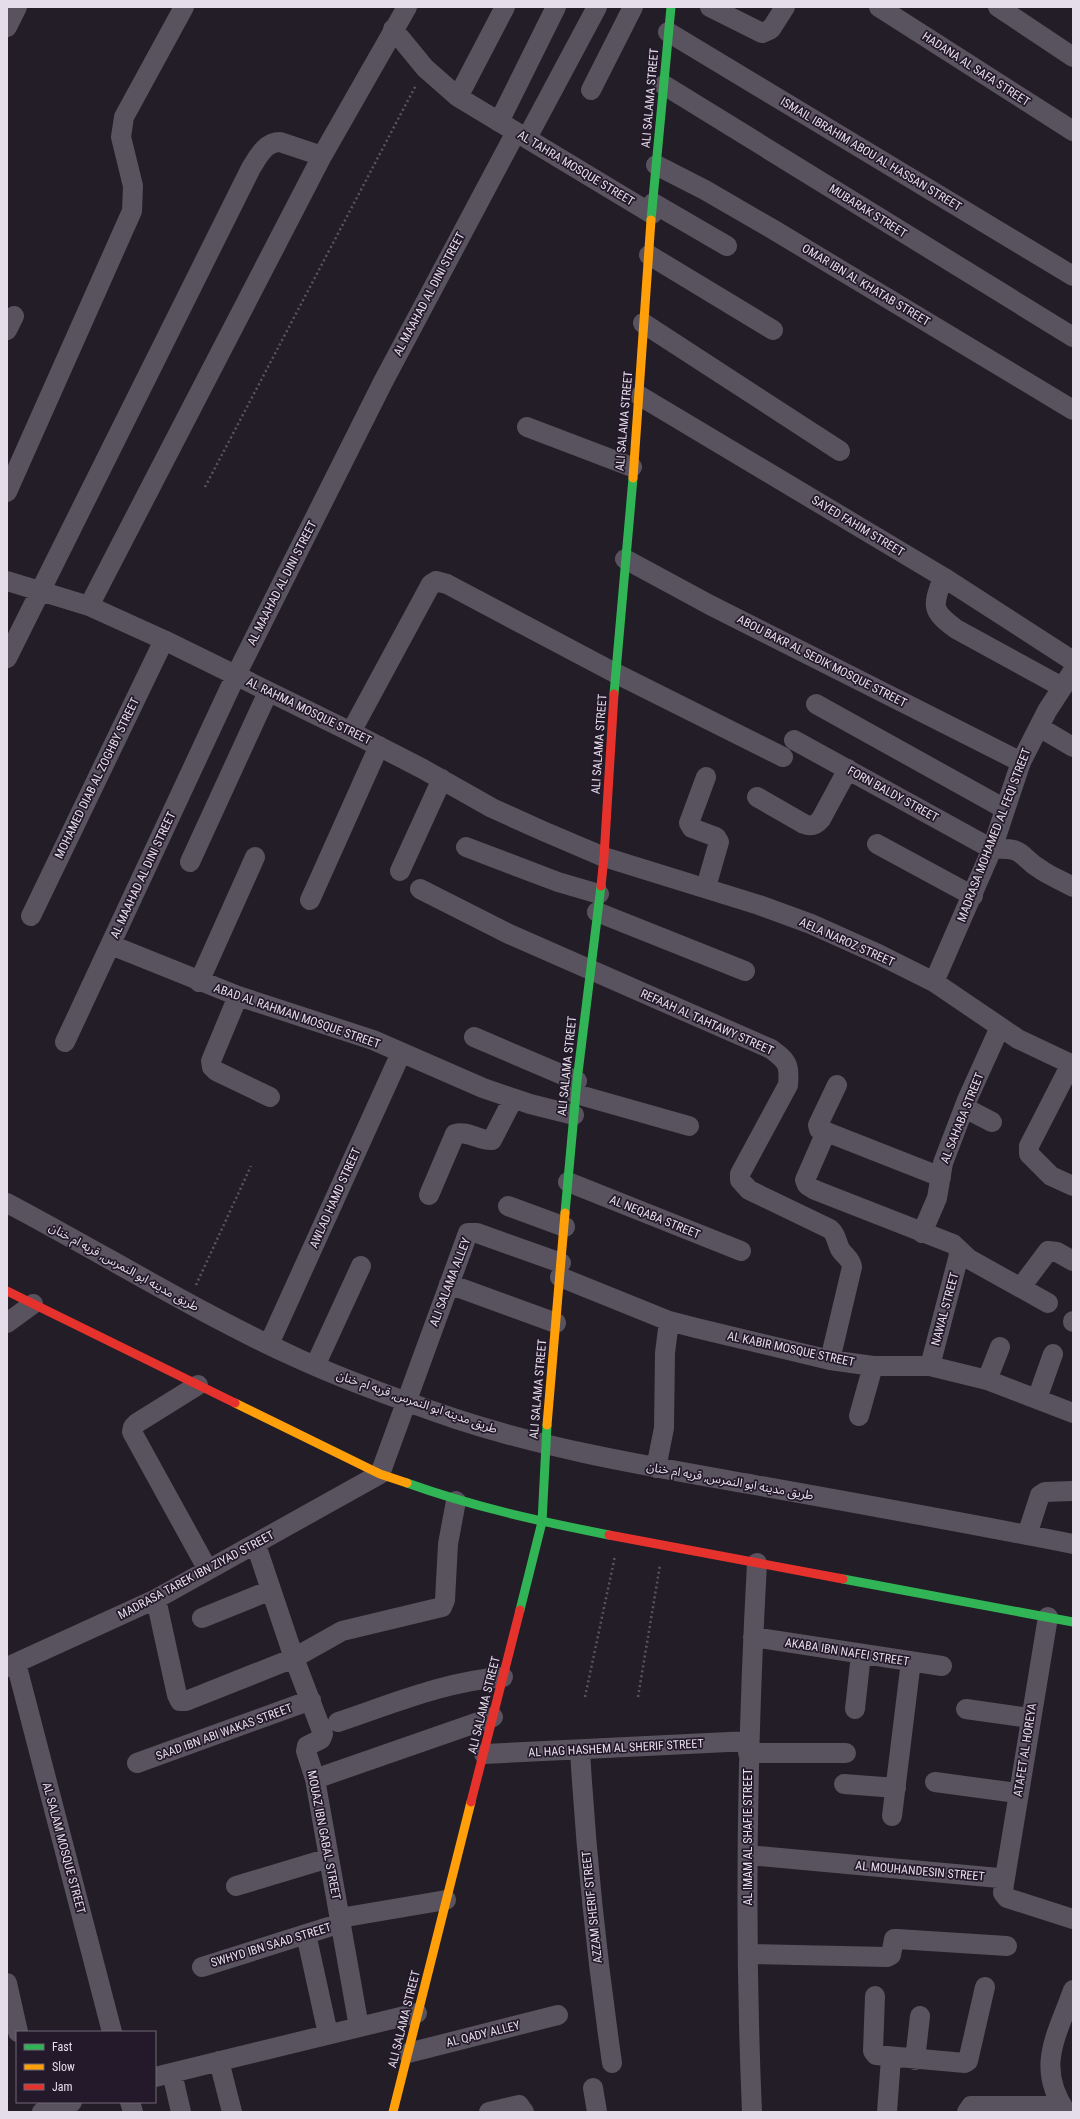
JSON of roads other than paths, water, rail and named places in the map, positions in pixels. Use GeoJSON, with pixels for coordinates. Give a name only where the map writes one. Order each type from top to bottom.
{"type":"FeatureCollection","features":[{"type":"Feature","properties":{"kind":"street"},"geometry":{"type":"LineString","coordinates":[[7,27],[17,7]]}},
{"type":"Feature","properties":{"kind":"street"},"geometry":{"type":"LineString","coordinates":[[7,492],[132,211],[133,186],[121,137],[124,117],[184,7]]}},
{"type":"Feature","properties":{"kind":"street"},"geometry":{"type":"LineString","coordinates":[[89,606],[322,156],[393,29],[407,7]]}},
{"type":"Feature","properties":{"kind":"street"},"geometry":{"type":"LineString","coordinates":[[458,97],[506,7]]}},
{"type":"Feature","properties":{"kind":"street"},"geometry":{"type":"LineString","coordinates":[[499,122],[556,7]]}},
{"type":"Feature","properties":{"kind":"street","name":"AL MAAHAD AL DINI STREET"},"geometry":{"type":"LineString","coordinates":[[65,1042],[236,675],[386,375],[521,135],[597,7]]}},
{"type":"Feature","properties":{"kind":"street"},"geometry":{"type":"LineString","coordinates":[[591,90],[633,7]]}},
{"type":"Feature","properties":{"kind":"street","name":"ALI SALAMA STREET"},"geometry":{"type":"LineString","coordinates":[[393,2112],[542,1522],[545,1445],[576,1088],[604,856],[615,673],[632,467],[640,396],[643,323],[656,164],[671,7]]}},
{"type":"Feature","properties":{"kind":"street"},"geometry":{"type":"LineString","coordinates":[[710,7],[762,33],[771,29],[785,7]]}},
{"type":"Feature","properties":{"kind":"street","name":"HADANA AL SAFA STREET"},"geometry":{"type":"LineString","coordinates":[[879,7],[1073,131]]}},
{"type":"Feature","properties":{"kind":"street"},"geometry":{"type":"LineString","coordinates":[[998,7],[1073,57]]}},
{"type":"Feature","properties":{"kind":"street","name":"AL TAHRA MOSQUE STREET"},"geometry":{"type":"LineString","coordinates":[[393,29],[425,68],[458,97],[521,135],[653,208],[727,246]]}},
{"type":"Feature","properties":{"kind":"street","name":"ISMAIL IBRAHIM ABOU AL HASSAN STREET"},"geometry":{"type":"LineString","coordinates":[[668,32],[1073,276]]}},
{"type":"Feature","properties":{"kind":"street","name":"MUBARAK STREET"},"geometry":{"type":"LineString","coordinates":[[664,85],[1073,337]]}},
{"type":"Feature","properties":{"kind":"street"},"geometry":{"type":"LineString","coordinates":[[7,658],[251,168],[266,146],[273,142],[280,142],[322,156]]}},
{"type":"Feature","properties":{"kind":"street","name":"OMAR IBN AL KHATAB STREET"},"geometry":{"type":"LineString","coordinates":[[656,164],[746,214],[1073,410]]}},
{"type":"Feature","properties":{"kind":"street"},"geometry":{"type":"LineString","coordinates":[[649,255],[773,330]]}},
{"type":"Feature","properties":{"kind":"street"},"geometry":{"type":"LineString","coordinates":[[643,323],[840,451]]}},
{"type":"Feature","properties":{"kind":"street","name":"SAYED FAHIM STREET"},"geometry":{"type":"LineString","coordinates":[[640,396],[943,577],[1073,661]]}},
{"type":"Feature","properties":{"kind":"street"},"geometry":{"type":"LineString","coordinates":[[527,427],[632,467]]}},
{"type":"Feature","properties":{"kind":"street","name":"ABOU BAKR AL SEDIK MOSQUE STREET"},"geometry":{"type":"LineString","coordinates":[[625,559],[710,605],[1021,762]]}},
{"type":"Feature","properties":{"kind":"street"},"geometry":{"type":"LineString","coordinates":[[943,577],[936,598],[936,608],[943,620],[956,629],[1062,687]]}},
{"type":"Feature","properties":{"kind":"street","name":"AL RAHMA MOSQUE STREET"},"geometry":{"type":"LineString","coordinates":[[7,581],[89,606],[164,640],[379,746],[442,779],[492,808],[604,856]]}},
{"type":"Feature","properties":{"kind":"street"},"geometry":{"type":"LineString","coordinates":[[351,732],[431,584],[436,582],[447,584],[615,673],[783,757]]}},
{"type":"Feature","properties":{"kind":"street","name":"MOHAMED DIAB AL ZOGHBY STREET"},"geometry":{"type":"LineString","coordinates":[[31,916],[164,640]]}},
{"type":"Feature","properties":{"kind":"street","name":"MADRASA MOHAMED AL FEQI STREET"},"geometry":{"type":"LineString","coordinates":[[934,982],[973,896],[992,849],[1021,762],[1039,727],[1073,671]]}},
{"type":"Feature","properties":{"kind":"street"},"geometry":{"type":"LineString","coordinates":[[190,862],[268,692]]}},
{"type":"Feature","properties":{"kind":"street"},"geometry":{"type":"LineString","coordinates":[[816,704],[1005,809]]}},
{"type":"Feature","properties":{"kind":"street"},"geometry":{"type":"LineString","coordinates":[[1039,727],[1073,747]]}},
{"type":"Feature","properties":{"kind":"street","name":"FORN BALDY STREET"},"geometry":{"type":"LineString","coordinates":[[794,740],[992,849]]}},
{"type":"Feature","properties":{"kind":"street"},"geometry":{"type":"LineString","coordinates":[[310,900],[379,746]]}},
{"type":"Feature","properties":{"kind":"street"},"geometry":{"type":"LineString","coordinates":[[757,797],[804,824],[812,826],[817,824],[821,818],[848,769]]}},
{"type":"Feature","properties":{"kind":"street"},"geometry":{"type":"LineString","coordinates":[[706,777],[689,823],[692,828],[716,837],[719,842],[706,887]]}},
{"type":"Feature","properties":{"kind":"street"},"geometry":{"type":"LineString","coordinates":[[400,871],[442,779]]}},
{"type":"Feature","properties":{"kind":"street"},"geometry":{"type":"LineString","coordinates":[[877,844],[973,896]]}},
{"type":"Feature","properties":{"kind":"street"},"geometry":{"type":"LineString","coordinates":[[466,847],[558,882],[598,903],[745,971]]}},
{"type":"Feature","properties":{"kind":"street"},"geometry":{"type":"LineString","coordinates":[[992,849],[1010,848],[1020,851],[1040,870],[1073,887]]}},
{"type":"Feature","properties":{"kind":"street","name":"AELA NAROZ STREET"},"geometry":{"type":"LineString","coordinates":[[604,856],[706,887],[811,924],[878,954],[934,982],[1018,1039],[1072,1064]]}},
{"type":"Feature","properties":{"kind":"street"},"geometry":{"type":"LineString","coordinates":[[199,982],[255,857]]}},
{"type":"Feature","properties":{"kind":"street"},"geometry":{"type":"LineString","coordinates":[[420,889],[509,934],[590,970]]}},
{"type":"Feature","properties":{"kind":"street","name":"ABAD AL RAHMAN MOSQUE STREET"},"geometry":{"type":"LineString","coordinates":[[111,945],[199,982],[344,1030],[483,1088],[514,1099],[574,1115]]}},
{"type":"Feature","properties":{"kind":"street","name":"REFAAH AL TAHTAWY STREET"},"geometry":{"type":"LineString","coordinates":[[590,970],[771,1049],[786,1060],[789,1071],[788,1085],[740,1174],[740,1180],[749,1190],[830,1229],[835,1234],[840,1249],[850,1259],[852,1267],[830,1360]]}},
{"type":"Feature","properties":{"kind":"street"},"geometry":{"type":"LineString","coordinates":[[238,996],[211,1061],[212,1067],[216,1071],[270,1097]]}},
{"type":"Feature","properties":{"kind":"street","name":"AL SAHABA STREET"},"geometry":{"type":"LineString","coordinates":[[922,1232],[937,1198],[943,1163],[1000,1027]]}},
{"type":"Feature","properties":{"kind":"street"},"geometry":{"type":"LineString","coordinates":[[474,1037],[576,1088],[688,1126]]}},
{"type":"Feature","properties":{"kind":"street","name":"AWLAD HAMD STREET"},"geometry":{"type":"LineString","coordinates":[[269,1344],[401,1053]]}},
{"type":"Feature","properties":{"kind":"street"},"geometry":{"type":"LineString","coordinates":[[1072,1064],[1029,1146],[1029,1154],[1052,1176],[1073,1186]]}},
{"type":"Feature","properties":{"kind":"street"},"geometry":{"type":"LineString","coordinates":[[837,1085],[818,1125],[819,1128],[941,1177]]}},
{"type":"Feature","properties":{"kind":"street"},"geometry":{"type":"LineString","coordinates":[[429,1195],[455,1134],[461,1132],[487,1140],[492,1140],[514,1099]]}},
{"type":"Feature","properties":{"kind":"street"},"geometry":{"type":"LineString","coordinates":[[965,1108],[992,1122]]}},
{"type":"Feature","properties":{"kind":"street"},"geometry":{"type":"LineString","coordinates":[[826,1132],[805,1180],[807,1185],[815,1190],[953,1244],[969,1259],[1048,1303]]}},
{"type":"Feature","properties":{"kind":"street","name":"AL NEQABA STREET"},"geometry":{"type":"LineString","coordinates":[[568,1182],[741,1251]]}},
{"type":"Feature","properties":{"kind":"street","name":"طريق مدينه ابو النمرس, قريه ام خنان"},"geometry":{"type":"LineString","coordinates":[[7,1204],[269,1344],[315,1366],[456,1419],[545,1445],[656,1468],[1073,1544]]}},
{"type":"Feature","properties":{"kind":"street"},"geometry":{"type":"LineString","coordinates":[[508,1206],[565,1227]]}},
{"type":"Feature","properties":{"kind":"street","name":"ALI SALAMA ALLEY"},"geometry":{"type":"LineString","coordinates":[[380,1474],[468,1233],[473,1232],[561,1270]]}},
{"type":"Feature","properties":{"kind":"street","name":"NAWAL STREET"},"geometry":{"type":"LineString","coordinates":[[930,1366],[960,1251]]}},
{"type":"Feature","properties":{"kind":"street"},"geometry":{"type":"LineString","coordinates":[[1021,1287],[1048,1251],[1057,1252],[1073,1261]]}},
{"type":"Feature","properties":{"kind":"street"},"geometry":{"type":"LineString","coordinates":[[315,1366],[361,1266]]}},
{"type":"Feature","properties":{"kind":"street","name":"AL KABIR MOSQUE STREET"},"geometry":{"type":"LineString","coordinates":[[561,1270],[669,1321],[830,1360],[873,1366],[930,1366],[987,1380],[1073,1413]]}},
{"type":"Feature","properties":{"kind":"street"},"geometry":{"type":"LineString","coordinates":[[449,1284],[556,1323]]}},
{"type":"Feature","properties":{"kind":"street"},"geometry":{"type":"LineString","coordinates":[[7,1291],[380,1474],[456,1500],[542,1522],[1073,1622]]}},
{"type":"Feature","properties":{"kind":"street"},"geometry":{"type":"LineString","coordinates":[[7,1323],[33,1304]]}},
{"type":"Feature","properties":{"kind":"street"},"geometry":{"type":"LineString","coordinates":[[656,1468],[664,1428],[665,1353],[669,1321]]}},
{"type":"Feature","properties":{"kind":"street"},"geometry":{"type":"LineString","coordinates":[[987,1380],[1000,1347]]}},
{"type":"Feature","properties":{"kind":"street"},"geometry":{"type":"LineString","coordinates":[[1037,1399],[1053,1354]]}},
{"type":"Feature","properties":{"kind":"street"},"geometry":{"type":"LineString","coordinates":[[859,1416],[873,1366]]}},
{"type":"Feature","properties":{"kind":"street"},"geometry":{"type":"LineString","coordinates":[[198,1385],[137,1423],[133,1427],[132,1432],[208,1570]]}},
{"type":"Feature","properties":{"kind":"street","name":"MADRASA TAREK IBN ZIYAD STREET"},"geometry":{"type":"LineString","coordinates":[[12,1665],[156,1599],[256,1545],[380,1474]]}},
{"type":"Feature","properties":{"kind":"street"},"geometry":{"type":"LineString","coordinates":[[1027,1535],[1040,1495],[1045,1492],[1073,1491]]}},
{"type":"Feature","properties":{"kind":"street"},"geometry":{"type":"LineString","coordinates":[[156,1599],[177,1695],[180,1700],[186,1701],[294,1658],[342,1631],[442,1607],[445,1600],[448,1544],[456,1500]]}},
{"type":"Feature","properties":{"kind":"street","name":"MOUAZ IBN GABAL STREET"},"geometry":{"type":"LineString","coordinates":[[256,1545],[294,1658],[323,1735],[321,1739],[308,1744],[306,1748],[315,1779],[359,2027]]}},
{"type":"Feature","properties":{"kind":"street","name":"AL IMAM AL SHAFIE STREET"},"geometry":{"type":"LineString","coordinates":[[752,2112],[748,2024],[748,1747],[757,1563]]}},
{"type":"Feature","properties":{"kind":"street"},"geometry":{"type":"LineString","coordinates":[[202,1618],[271,1590]]}},
{"type":"Feature","properties":{"kind":"street","name":"ATAFET AL HOREYA"},"geometry":{"type":"LineString","coordinates":[[1004,1884],[1030,1718],[1048,1617]]}},
{"type":"Feature","properties":{"kind":"street","name":"AKABA IBN NAFEI STREET"},"geometry":{"type":"LineString","coordinates":[[753,1637],[942,1666]]}},
{"type":"Feature","properties":{"kind":"street"},"geometry":{"type":"LineString","coordinates":[[856,1709],[861,1654]]}},
{"type":"Feature","properties":{"kind":"street"},"geometry":{"type":"LineString","coordinates":[[892,1816],[911,1661]]}},
{"type":"Feature","properties":{"kind":"street","name":"AL SALAM MOSQUE STREET"},"geometry":{"type":"LineString","coordinates":[[12,1665],[112,2031]]}},
{"type":"Feature","properties":{"kind":"street"},"geometry":{"type":"LineString","coordinates":[[338,1722],[447,1685],[484,1678],[504,1677]]}},
{"type":"Feature","properties":{"kind":"street","name":"SAAD IBN ABI WAKAS STREET"},"geometry":{"type":"LineString","coordinates":[[137,1763],[311,1700]]}},
{"type":"Feature","properties":{"kind":"street"},"geometry":{"type":"LineString","coordinates":[[966,1709],[1030,1718]]}},
{"type":"Feature","properties":{"kind":"street"},"geometry":{"type":"LineString","coordinates":[[315,1779],[493,1717]]}},
{"type":"Feature","properties":{"kind":"street","name":"AL HAG HASHEM AL SHERIF STREET"},"geometry":{"type":"LineString","coordinates":[[484,1754],[580,1750],[748,1747],[846,1754]]}},
{"type":"Feature","properties":{"kind":"street","name":"AZZAM SHERIF STREET"},"geometry":{"type":"LineString","coordinates":[[580,1750],[586,1854],[596,1951],[612,2063]]}},
{"type":"Feature","properties":{"kind":"street"},"geometry":{"type":"LineString","coordinates":[[934,1782],[1018,1793]]}},
{"type":"Feature","properties":{"kind":"street"},"geometry":{"type":"LineString","coordinates":[[844,1784],[896,1788]]}},
{"type":"Feature","properties":{"kind":"street","name":"AL MOUHANDESIN STREET"},"geometry":{"type":"LineString","coordinates":[[748,1855],[999,1878],[1004,1884]]}},
{"type":"Feature","properties":{"kind":"street"},"geometry":{"type":"LineString","coordinates":[[236,1886],[330,1858]]}},
{"type":"Feature","properties":{"kind":"street"},"geometry":{"type":"LineString","coordinates":[[1004,1884],[1002,1893],[1007,1898],[1073,1919]]}},
{"type":"Feature","properties":{"kind":"street","name":"SWHYD IBN SAAD STREET"},"geometry":{"type":"LineString","coordinates":[[202,1967],[306,1934],[341,1920],[446,1900]]}},
{"type":"Feature","properties":{"kind":"street"},"geometry":{"type":"LineString","coordinates":[[306,1934],[328,2034]]}},
{"type":"Feature","properties":{"kind":"street"},"geometry":{"type":"LineString","coordinates":[[748,1954],[887,1957],[891,1955],[894,1939],[897,1938],[1007,1946]]}},
{"type":"Feature","properties":{"kind":"street"},"geometry":{"type":"LineString","coordinates":[[7,1983],[18,2031]]}},
{"type":"Feature","properties":{"kind":"street"},"geometry":{"type":"LineString","coordinates":[[875,1996],[873,2051],[878,2057],[960,2063],[968,2061],[984,1987]]}},
{"type":"Feature","properties":{"kind":"street"},"geometry":{"type":"LineString","coordinates":[[1064,2109],[1053,2089],[1049,2071],[1050,2059],[1073,1990]]}},
{"type":"Feature","properties":{"kind":"street"},"geometry":{"type":"LineString","coordinates":[[181,2112],[163,2075],[417,2013]]}},
{"type":"Feature","properties":{"kind":"street","name":"AL QADY ALLEY"},"geometry":{"type":"LineString","coordinates":[[408,2054],[558,2015]]}},
{"type":"Feature","properties":{"kind":"street"},"geometry":{"type":"LineString","coordinates":[[915,2060],[920,2016]]}},
{"type":"Feature","properties":{"kind":"street"},"geometry":{"type":"LineString","coordinates":[[887,2112],[891,2058]]}},
{"type":"Feature","properties":{"kind":"street"},"geometry":{"type":"LineString","coordinates":[[220,2061],[232,2112]]}},
{"type":"Feature","properties":{"kind":"street"},"geometry":{"type":"LineString","coordinates":[[593,2088],[597,2112]]}},
{"type":"Feature","properties":{"kind":"street"},"geometry":{"type":"LineString","coordinates":[[42,2112],[69,2103]]}},
{"type":"Feature","properties":{"kind":"street"},"geometry":{"type":"LineString","coordinates":[[489,2112],[519,2105],[524,2112]]}},
{"type":"Feature","properties":{"kind":"street"},"geometry":{"type":"LineString","coordinates":[[967,2112],[971,2106],[1064,2109]]}}]}
